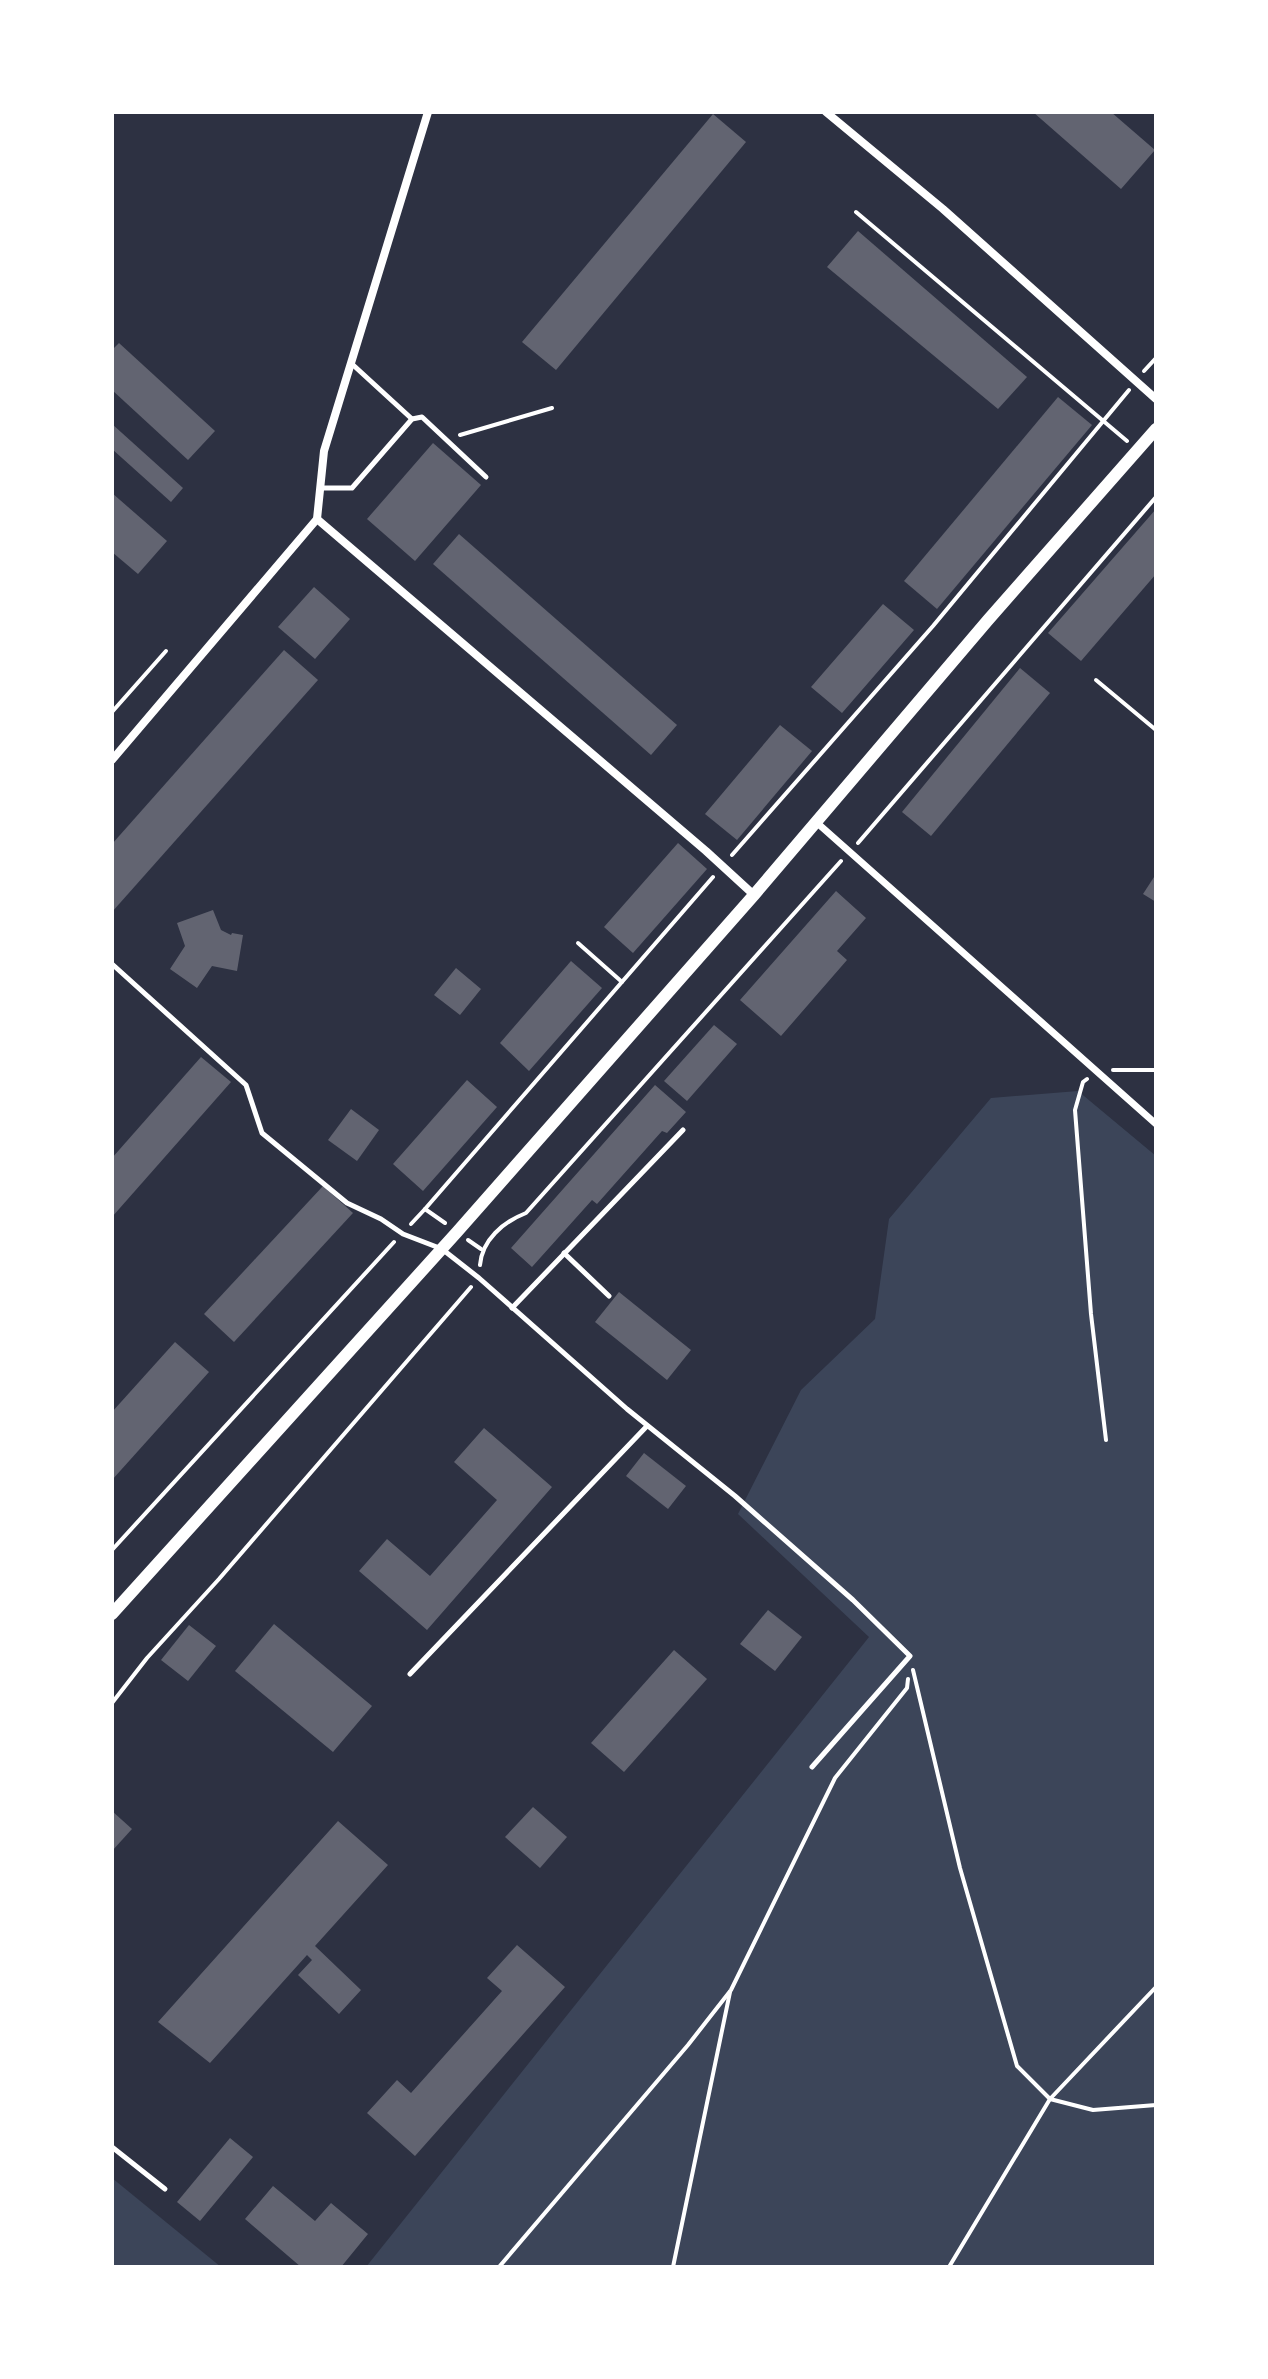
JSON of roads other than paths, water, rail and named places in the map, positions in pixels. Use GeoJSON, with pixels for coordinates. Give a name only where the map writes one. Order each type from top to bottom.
{"type":"FeatureCollection","features":[{"type":"Feature","properties":{"kind":"street"},"geometry":{"type":"LineString","coordinates":[[112,760],[317,519],[324,451],[428,112]]}},
{"type":"Feature","properties":{"kind":"street"},"geometry":{"type":"LineString","coordinates":[[826,112],[943,209],[1156,399]]}},
{"type":"Feature","properties":{"kind":"street"},"geometry":{"type":"LineString","coordinates":[[112,1614],[442,1249],[754,895],[1138,450],[1154,436]]}},
{"type":"Feature","properties":{"kind":"street"},"geometry":{"type":"LineString","coordinates":[[317,519],[754,895]]}},
{"type":"Feature","properties":{"kind":"street"},"geometry":{"type":"LineString","coordinates":[[815,821],[1156,1124]]}},
{"type":"Feature","properties":{"kind":"lane"},"geometry":{"type":"LineString","coordinates":[[351,364],[412,419]]}},
{"type":"Feature","properties":{"kind":"lane"},"geometry":{"type":"LineString","coordinates":[[320,488],[352,488],[412,419],[422,417],[486,477]]}},
{"type":"Feature","properties":{"kind":"lane"},"geometry":{"type":"LineString","coordinates":[[112,964],[246,1085],[262,1133],[347,1203],[381,1219],[403,1234],[442,1249],[479,1278],[647,1426],[735,1496],[853,1600],[910,1656],[812,1767]]}},
{"type":"Feature","properties":{"kind":"lane"},"geometry":{"type":"LineString","coordinates":[[512,1308],[683,1130]]}},
{"type":"Feature","properties":{"kind":"lane"},"geometry":{"type":"LineString","coordinates":[[564,1253],[609,1296]]}},
{"type":"Feature","properties":{"kind":"lane"},"geometry":{"type":"LineString","coordinates":[[410,1674],[647,1426]]}},
{"type":"Feature","properties":{"kind":"lane"},"geometry":{"type":"LineString","coordinates":[[112,2147],[165,2189]]}}]}
